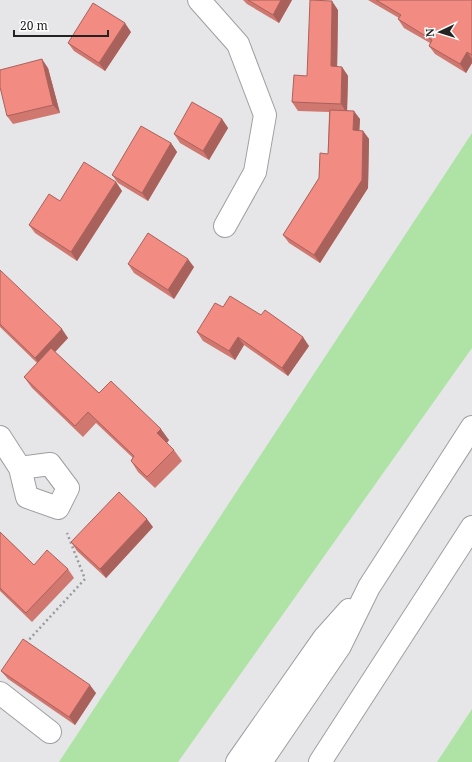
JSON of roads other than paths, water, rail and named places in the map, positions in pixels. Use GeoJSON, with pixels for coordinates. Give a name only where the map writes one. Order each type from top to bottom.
{"type":"FeatureCollection","features":[{"type":"Feature","properties":{"kind":"main road"},"geometry":{"type":"LineString","coordinates":[[199,0],[238,44],[265,115],[254,172],[225,226]]}},
{"type":"Feature","properties":{"kind":"main road"},"geometry":{"type":"LineString","coordinates":[[262,762],[340,646],[369,587],[472,428]]}},
{"type":"Feature","properties":{"kind":"main road"},"geometry":{"type":"LineString","coordinates":[[0,437],[20,468],[27,497],[58,508],[68,488],[50,464],[20,468]]}},
{"type":"Feature","properties":{"kind":"main road"},"geometry":{"type":"LineString","coordinates":[[320,762],[472,527]]}},
{"type":"Feature","properties":{"kind":"main road"},"geometry":{"type":"LineString","coordinates":[[237,762],[324,638],[369,587]]}},
{"type":"Feature","properties":{"kind":"main road"},"geometry":{"type":"LineString","coordinates":[[0,693],[50,732]]}}]}
